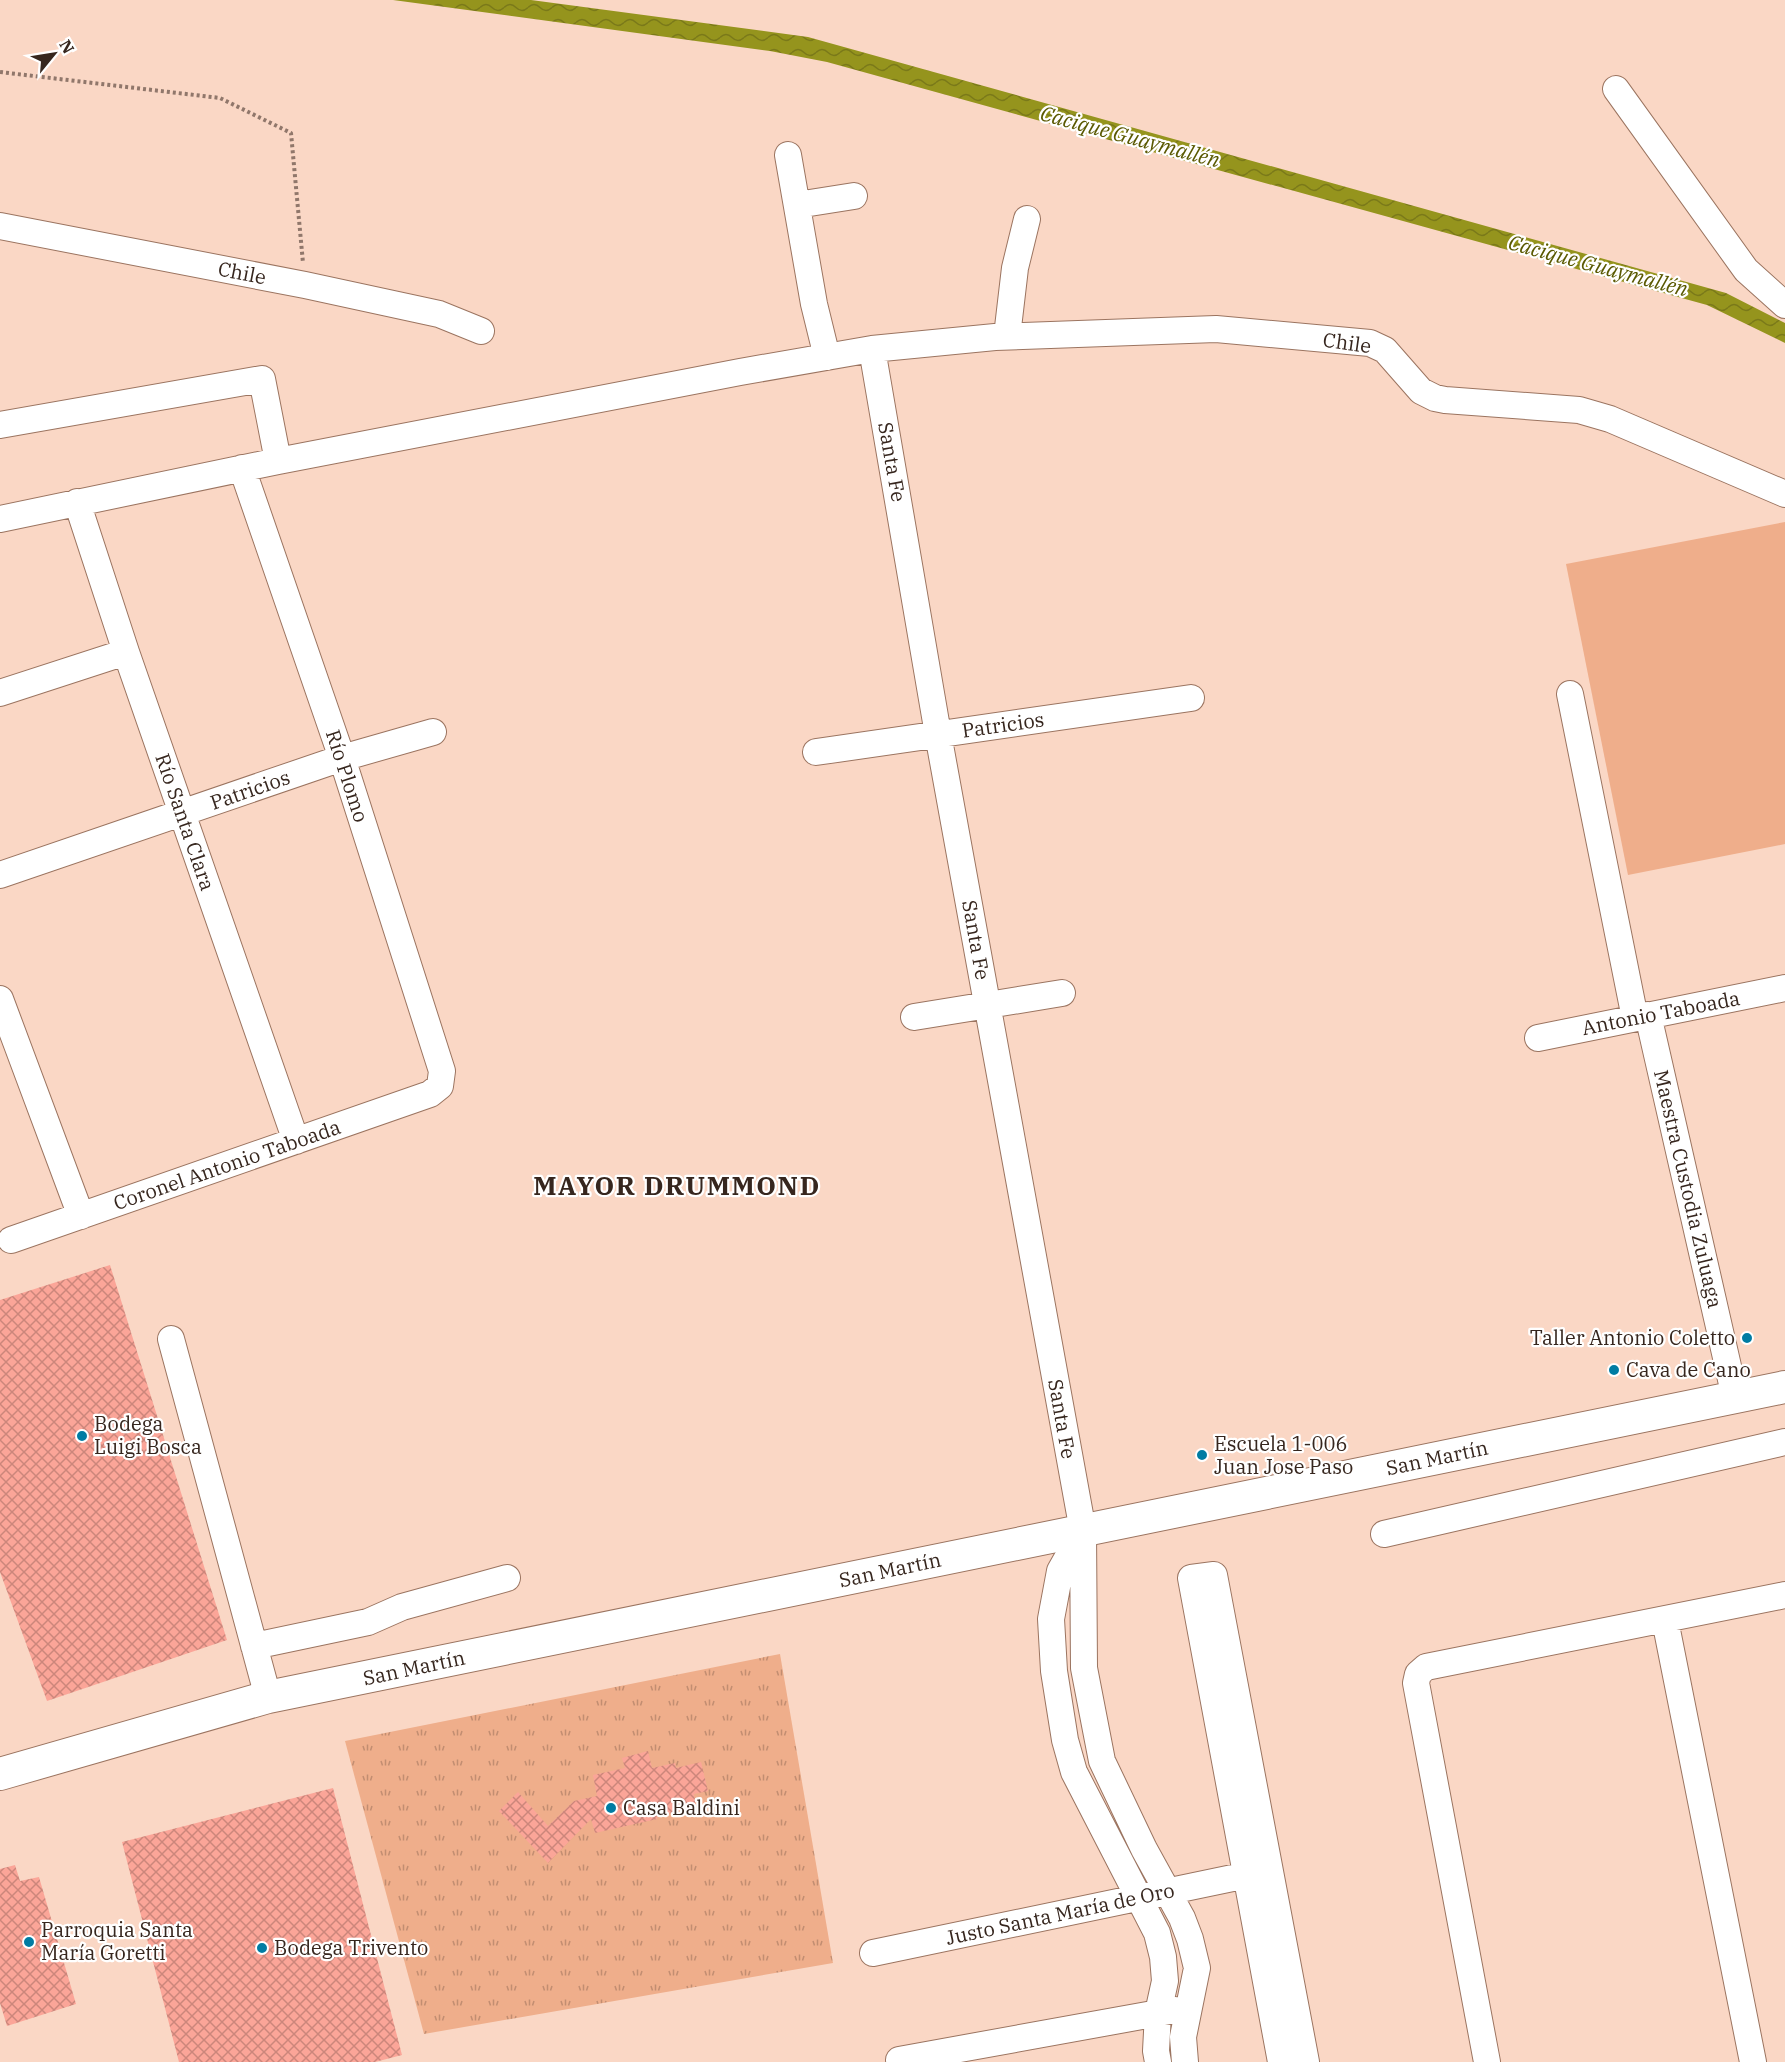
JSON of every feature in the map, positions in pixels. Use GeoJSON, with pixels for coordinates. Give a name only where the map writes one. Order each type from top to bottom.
{"type":"FeatureCollection","features":[{"type":"Feature","properties":{"kind":"main road","name":"San Martín"},"geometry":{"type":"LineString","coordinates":[[0,1774],[268,1697],[1785,1387]]}},
{"type":"Feature","properties":{"kind":"street"},"geometry":{"type":"LineString","coordinates":[[1617,89],[1746,270],[1785,305]]}},
{"type":"Feature","properties":{"kind":"street"},"geometry":{"type":"LineString","coordinates":[[788,155],[814,304],[827,357]]}},
{"type":"Feature","properties":{"kind":"street"},"geometry":{"type":"LineString","coordinates":[[797,205],[854,196]]}},
{"type":"Feature","properties":{"kind":"street"},"geometry":{"type":"LineString","coordinates":[[1007,336],[1015,268],[1027,219]]}},
{"type":"Feature","properties":{"kind":"street","name":"Chile"},"geometry":{"type":"LineString","coordinates":[[0,226],[305,285],[439,314],[481,331]]}},
{"type":"Feature","properties":{"kind":"street","name":"Chile"},"geometry":{"type":"LineString","coordinates":[[0,519],[242,468],[728,374],[872,349],[1007,336],[1215,329],[1370,343],[1385,350],[1421,390],[1435,398],[1579,410],[1610,419],[1785,494]]}},
{"type":"Feature","properties":{"kind":"street","name":"Santa Fe"},"geometry":{"type":"LineString","coordinates":[[872,349],[938,734],[1083,1531],[1084,1668],[1102,1761],[1190,1939],[1197,1968],[1183,2037],[1185,2062]]}},
{"type":"Feature","properties":{"kind":"street"},"geometry":{"type":"LineString","coordinates":[[0,425],[262,379],[278,461]]}},
{"type":"Feature","properties":{"kind":"street","name":"Río Plomo"},"geometry":{"type":"LineString","coordinates":[[242,468],[342,758],[442,1071],[440,1086]]}},
{"type":"Feature","properties":{"kind":"street","name":"Río Santa Clara"},"geometry":{"type":"LineString","coordinates":[[77,502],[126,652],[296,1141]]}},
{"type":"Feature","properties":{"kind":"street"},"geometry":{"type":"LineString","coordinates":[[0,693],[126,652]]}},
{"type":"Feature","properties":{"kind":"street","name":"Maestra Custodia Zuluaga"},"geometry":{"type":"LineString","coordinates":[[1570,694],[1642,1017],[1735,1397]]}},
{"type":"Feature","properties":{"kind":"street","name":"Patricios"},"geometry":{"type":"LineString","coordinates":[[816,752],[1191,698]]}},
{"type":"Feature","properties":{"kind":"street","name":"Patricios"},"geometry":{"type":"LineString","coordinates":[[0,875],[342,758],[433,732]]}},
{"type":"Feature","properties":{"kind":"street","name":"Antonio Taboada"},"geometry":{"type":"LineString","coordinates":[[1538,1038],[1785,988]]}},
{"type":"Feature","properties":{"kind":"street"},"geometry":{"type":"LineString","coordinates":[[914,1017],[1062,993]]}},
{"type":"Feature","properties":{"kind":"street"},"geometry":{"type":"LineString","coordinates":[[0,999],[81,1216]]}},
{"type":"Feature","properties":{"kind":"street","name":"Coronel Antonio Taboada"},"geometry":{"type":"LineString","coordinates":[[11,1240],[430,1094],[440,1086]]}},
{"type":"Feature","properties":{"kind":"street"},"geometry":{"type":"LineString","coordinates":[[171,1339],[268,1697]]}},
{"type":"Feature","properties":{"kind":"street"},"geometry":{"type":"LineString","coordinates":[[1384,1534],[1785,1442]]}},
{"type":"Feature","properties":{"kind":"street"},"geometry":{"type":"LineString","coordinates":[[1083,1531],[1060,1571],[1051,1619],[1054,1671],[1060,1716],[1074,1772],[1157,1933],[1163,1957],[1165,1981],[1158,2013],[1156,2051],[1158,2062]]}},
{"type":"Feature","properties":{"kind":"street"},"geometry":{"type":"LineString","coordinates":[[1281,2062],[1191,1578],[1214,1575],[1306,2062]]}},
{"type":"Feature","properties":{"kind":"street"},"geometry":{"type":"LineString","coordinates":[[254,1646],[368,1622],[402,1607],[507,1578]]}},
{"type":"Feature","properties":{"kind":"street"},"geometry":{"type":"LineString","coordinates":[[1487,2062],[1416,1683],[1418,1674],[1426,1667],[1785,1595]]}},
{"type":"Feature","properties":{"kind":"street"},"geometry":{"type":"LineString","coordinates":[[1051,1619],[1083,1616]]}},
{"type":"Feature","properties":{"kind":"street"},"geometry":{"type":"LineString","coordinates":[[1665,1620],[1753,2062]]}},
{"type":"Feature","properties":{"kind":"street"},"geometry":{"type":"LineString","coordinates":[[1074,1772],[1102,1761]]}},
{"type":"Feature","properties":{"kind":"street","name":"Justo Santa María de Oro"},"geometry":{"type":"LineString","coordinates":[[873,1953],[1247,1875]]}},
{"type":"Feature","properties":{"kind":"street"},"geometry":{"type":"LineString","coordinates":[[899,2060],[1190,2008]]}},
{"type":"Feature","properties":{"kind":"path"},"geometry":{"type":"LineString","coordinates":[[0,72],[220,98],[291,134],[305,285]]}},
{"type":"Feature","properties":{"kind":"green space"},"geometry":{"type":"Polygon","coordinates":[[[1785,522],[1785,844],[1628,875],[1566,564],[1785,522]]]}},
{"type":"Feature","properties":{"kind":"green space"},"geometry":{"type":"Polygon","coordinates":[[[780,1654],[833,1963],[424,2034],[345,1741],[780,1654]]]}},
{"type":"Feature","properties":{"kind":"water","name":"Cacique Guaymallén"},"geometry":{"type":"Polygon","coordinates":[[[393,0],[531,0],[808,37],[1726,293],[1785,323],[1785,343],[1707,305],[827,62],[770,51],[393,0]]]}},
{"type":"Feature","properties":{"kind":"building","name":"Bodega Luigi Bosca"},"geometry":{"type":"Polygon","coordinates":[[[110,1265],[227,1640],[47,1701],[0,1572],[0,1300],[110,1265]]]}},
{"type":"Feature","properties":{"kind":"building","name":"Casa Baldini"},"geometry":{"type":"Polygon","coordinates":[[[648,1751],[652,1768],[675,1763],[676,1768],[701,1762],[708,1791],[694,1794],[696,1806],[657,1817],[657,1819],[595,1833],[591,1819],[548,1863],[499,1811],[518,1792],[548,1826],[574,1801],[597,1796],[593,1775],[625,1768],[622,1758],[648,1751]]]}},
{"type":"Feature","properties":{"kind":"building","name":"Bodega Trivento"},"geometry":{"type":"Polygon","coordinates":[[[333,1788],[402,2055],[375,2062],[179,2062],[122,1842],[333,1788]]]}},
{"type":"Feature","properties":{"kind":"building","name":"Parroquia Santa María Goretti"},"geometry":{"type":"Polygon","coordinates":[[[15,1865],[20,1881],[39,1877],[76,2004],[7,2026],[0,2003],[0,1869],[15,1865]]]}},
{"type":"Feature","properties":{"kind":"place","name":"Taller Antonio Coletto"},"geometry":{"type":"Point","coordinates":[1747,1338]}},
{"type":"Feature","properties":{"kind":"place","name":"Cava de Cano"},"geometry":{"type":"Point","coordinates":[1614,1370]}},
{"type":"Feature","properties":{"kind":"place","name":"Bodega Luigi Bosca"},"geometry":{"type":"Point","coordinates":[82,1436]}},
{"type":"Feature","properties":{"kind":"place","name":"Escuela 1-006 Juan Jose Paso"},"geometry":{"type":"Point","coordinates":[1202,1455]}},
{"type":"Feature","properties":{"kind":"place","name":"Casa Baldini"},"geometry":{"type":"Point","coordinates":[611,1808]}},
{"type":"Feature","properties":{"kind":"place","name":"Parroquia Santa María Goretti"},"geometry":{"type":"Point","coordinates":[29,1942]}},
{"type":"Feature","properties":{"kind":"place","name":"Bodega Trivento"},"geometry":{"type":"Point","coordinates":[262,1948]}},
{"type":"Feature","properties":{"kind":"district","name":"MAYOR DRUMMOND"},"geometry":{"type":"Point","coordinates":[677,1186]}}]}
